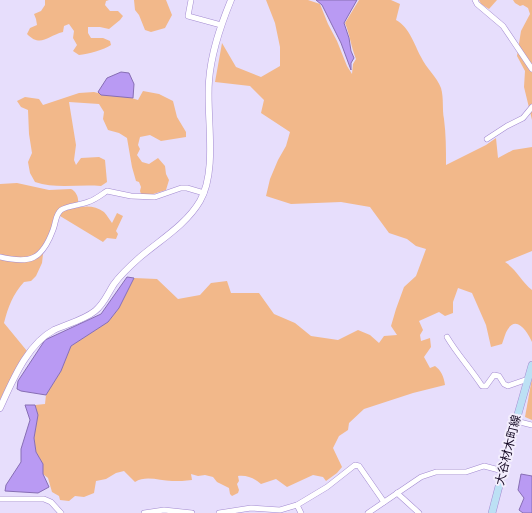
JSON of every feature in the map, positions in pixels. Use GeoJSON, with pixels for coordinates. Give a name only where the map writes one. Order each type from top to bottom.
{"type":"FeatureCollection","features":[{"type":"Feature","properties":{"kind":"main road","name":"大谷材木町線"},"geometry":{"type":"LineString","coordinates":[[492,513],[532,365]]}},
{"type":"Feature","properties":{"kind":"street"},"geometry":{"type":"LineString","coordinates":[[191,0],[188,16],[221,25]]}},
{"type":"Feature","properties":{"kind":"street"},"geometry":{"type":"LineString","coordinates":[[0,408],[20,367],[34,346],[53,331],[95,311],[126,270],[185,220],[201,200],[208,181],[208,102],[213,53],[221,25],[231,0]]}},
{"type":"Feature","properties":{"kind":"street"},"geometry":{"type":"LineString","coordinates":[[475,0],[477,4],[503,26],[532,69]]}},
{"type":"Feature","properties":{"kind":"street"},"geometry":{"type":"LineString","coordinates":[[487,139],[507,126],[524,118],[532,107]]}},
{"type":"Feature","properties":{"kind":"street"},"geometry":{"type":"LineString","coordinates":[[0,257],[13,260],[27,260],[38,256],[53,230],[57,214],[62,209],[87,202],[107,191],[131,196],[155,197],[180,188],[187,188],[204,193]]}},
{"type":"Feature","properties":{"kind":"street"},"geometry":{"type":"LineString","coordinates":[[447,336],[456,352],[473,372],[482,386],[486,386],[494,375],[499,376],[504,384],[508,386],[528,379]]}},
{"type":"Feature","properties":{"kind":"street"},"geometry":{"type":"LineString","coordinates":[[516,421],[532,425]]}},
{"type":"Feature","properties":{"kind":"street"},"geometry":{"type":"LineString","coordinates":[[219,513],[251,508],[280,510],[297,505],[327,487],[355,465],[359,466],[384,502]]}},
{"type":"Feature","properties":{"kind":"street"},"geometry":{"type":"LineString","coordinates":[[368,513],[421,478],[436,472],[461,473],[484,466],[504,471]]}},
{"type":"Feature","properties":{"kind":"street"},"geometry":{"type":"LineString","coordinates":[[397,493],[419,513]]}},
{"type":"Feature","properties":{"kind":"street"},"geometry":{"type":"LineString","coordinates":[[0,499],[44,499],[51,502],[61,513]]}},
{"type":"Feature","properties":{"kind":"street"},"geometry":{"type":"LineString","coordinates":[[297,505],[301,513]]}},
{"type":"Feature","properties":{"kind":"street"},"geometry":{"type":"LineString","coordinates":[[144,513],[164,510],[192,513]]}},
{"type":"Feature","properties":{"kind":"shaded area"},"geometry":{"type":"Polygon","coordinates":[[[45,0],[109,0],[106,1],[105,5],[110,11],[118,11],[123,16],[109,29],[88,27],[88,33],[91,38],[103,38],[110,41],[111,45],[96,52],[79,55],[73,51],[77,45],[73,38],[74,31],[69,24],[64,26],[63,32],[44,40],[40,41],[32,38],[27,34],[30,28],[37,25],[34,14],[41,11],[45,5],[45,0]]]}},
{"type":"Feature","properties":{"kind":"shaded area"},"geometry":{"type":"Polygon","coordinates":[[[134,0],[166,0],[172,15],[165,28],[151,32],[145,30],[139,15],[135,10],[134,0]]]}},
{"type":"Feature","properties":{"kind":"shaded area"},"geometry":{"type":"Polygon","coordinates":[[[266,0],[308,0],[320,4],[347,66],[352,74],[353,64],[356,59],[345,23],[359,0],[391,0],[400,4],[396,20],[405,27],[423,61],[441,88],[445,130],[446,165],[486,145],[496,138],[498,158],[513,150],[532,147],[532,251],[505,262],[532,290],[532,342],[525,330],[515,324],[511,325],[505,334],[502,344],[491,347],[486,325],[472,293],[458,288],[453,302],[453,313],[445,316],[439,312],[419,321],[423,330],[420,335],[421,341],[430,338],[431,347],[424,357],[430,368],[435,366],[441,372],[445,385],[413,393],[364,409],[349,423],[348,430],[339,436],[333,448],[342,467],[337,473],[326,481],[323,477],[313,475],[287,487],[276,479],[261,484],[250,477],[238,476],[239,481],[237,484],[239,490],[238,493],[232,496],[229,488],[217,482],[213,477],[205,475],[198,476],[191,474],[192,480],[172,481],[144,479],[135,482],[124,471],[116,473],[106,479],[96,481],[94,493],[84,497],[75,496],[69,501],[60,500],[59,496],[52,492],[48,478],[43,474],[43,464],[36,452],[34,438],[37,418],[35,405],[45,404],[46,395],[61,371],[71,346],[108,322],[119,308],[134,278],[157,279],[178,299],[200,295],[211,283],[227,281],[231,293],[259,293],[274,314],[295,323],[311,336],[338,340],[358,330],[370,335],[379,343],[384,336],[397,335],[391,326],[396,309],[404,287],[416,276],[426,249],[416,246],[407,239],[389,233],[370,207],[341,202],[291,204],[266,196],[270,179],[286,146],[290,132],[261,113],[264,100],[250,86],[215,82],[222,43],[236,67],[261,77],[280,66],[280,47],[275,23],[266,0]]]}},
{"type":"Feature","properties":{"kind":"shaded area"},"geometry":{"type":"Polygon","coordinates":[[[316,0],[357,0],[344,23],[354,58],[351,63],[351,70],[341,43],[322,5],[316,0]]]}},
{"type":"Feature","properties":{"kind":"shaded area"},"geometry":{"type":"Polygon","coordinates":[[[479,0],[497,0],[489,9],[481,4],[479,0]]]}},
{"type":"Feature","properties":{"kind":"shaded area"},"geometry":{"type":"Polygon","coordinates":[[[513,0],[532,0],[532,120],[524,87],[525,71],[517,56],[521,31],[530,14],[528,8],[523,5],[520,6],[513,0]]]}},
{"type":"Feature","properties":{"kind":"shaded area"},"geometry":{"type":"Polygon","coordinates":[[[121,72],[129,73],[134,84],[133,98],[101,95],[98,92],[107,78],[121,72]]]}},
{"type":"Feature","properties":{"kind":"shaded area"},"geometry":{"type":"Polygon","coordinates":[[[143,91],[159,94],[173,101],[177,117],[186,132],[186,137],[161,141],[150,135],[140,137],[138,145],[140,149],[137,155],[142,162],[149,164],[158,158],[165,166],[166,174],[169,180],[166,190],[150,195],[141,194],[141,187],[139,182],[136,181],[132,167],[127,138],[119,133],[108,130],[103,119],[104,112],[99,104],[69,102],[76,145],[74,160],[76,165],[81,158],[99,157],[105,160],[107,182],[101,186],[59,186],[35,182],[30,173],[28,162],[32,153],[29,134],[28,110],[21,107],[17,101],[25,97],[39,99],[43,105],[79,93],[94,92],[116,93],[138,100],[143,91]]]}},
{"type":"Feature","properties":{"kind":"shaded area"},"geometry":{"type":"Polygon","coordinates":[[[17,183],[49,190],[73,190],[77,195],[78,203],[62,211],[78,207],[94,207],[104,212],[112,223],[117,213],[123,216],[116,231],[118,234],[116,239],[107,238],[103,242],[60,216],[43,254],[42,263],[36,276],[31,281],[24,282],[11,301],[7,312],[4,323],[27,351],[0,400],[0,184],[17,183]]]}},
{"type":"Feature","properties":{"kind":"shaded area"},"geometry":{"type":"Polygon","coordinates":[[[127,277],[134,278],[119,308],[108,322],[71,346],[61,371],[46,395],[17,389],[18,381],[45,340],[101,314],[127,277]]]}},
{"type":"Feature","properties":{"kind":"shaded area"},"geometry":{"type":"Polygon","coordinates":[[[532,378],[532,420],[525,417],[532,378]]]}},
{"type":"Feature","properties":{"kind":"shaded area"},"geometry":{"type":"Polygon","coordinates":[[[25,405],[35,405],[38,415],[34,438],[36,452],[43,464],[43,474],[49,487],[38,493],[5,491],[6,485],[21,462],[21,449],[30,420],[25,405]]]}},
{"type":"Feature","properties":{"kind":"shaded area"},"geometry":{"type":"Polygon","coordinates":[[[521,474],[532,476],[532,513],[523,513],[519,510],[524,498],[518,490],[521,474]]]}}]}
